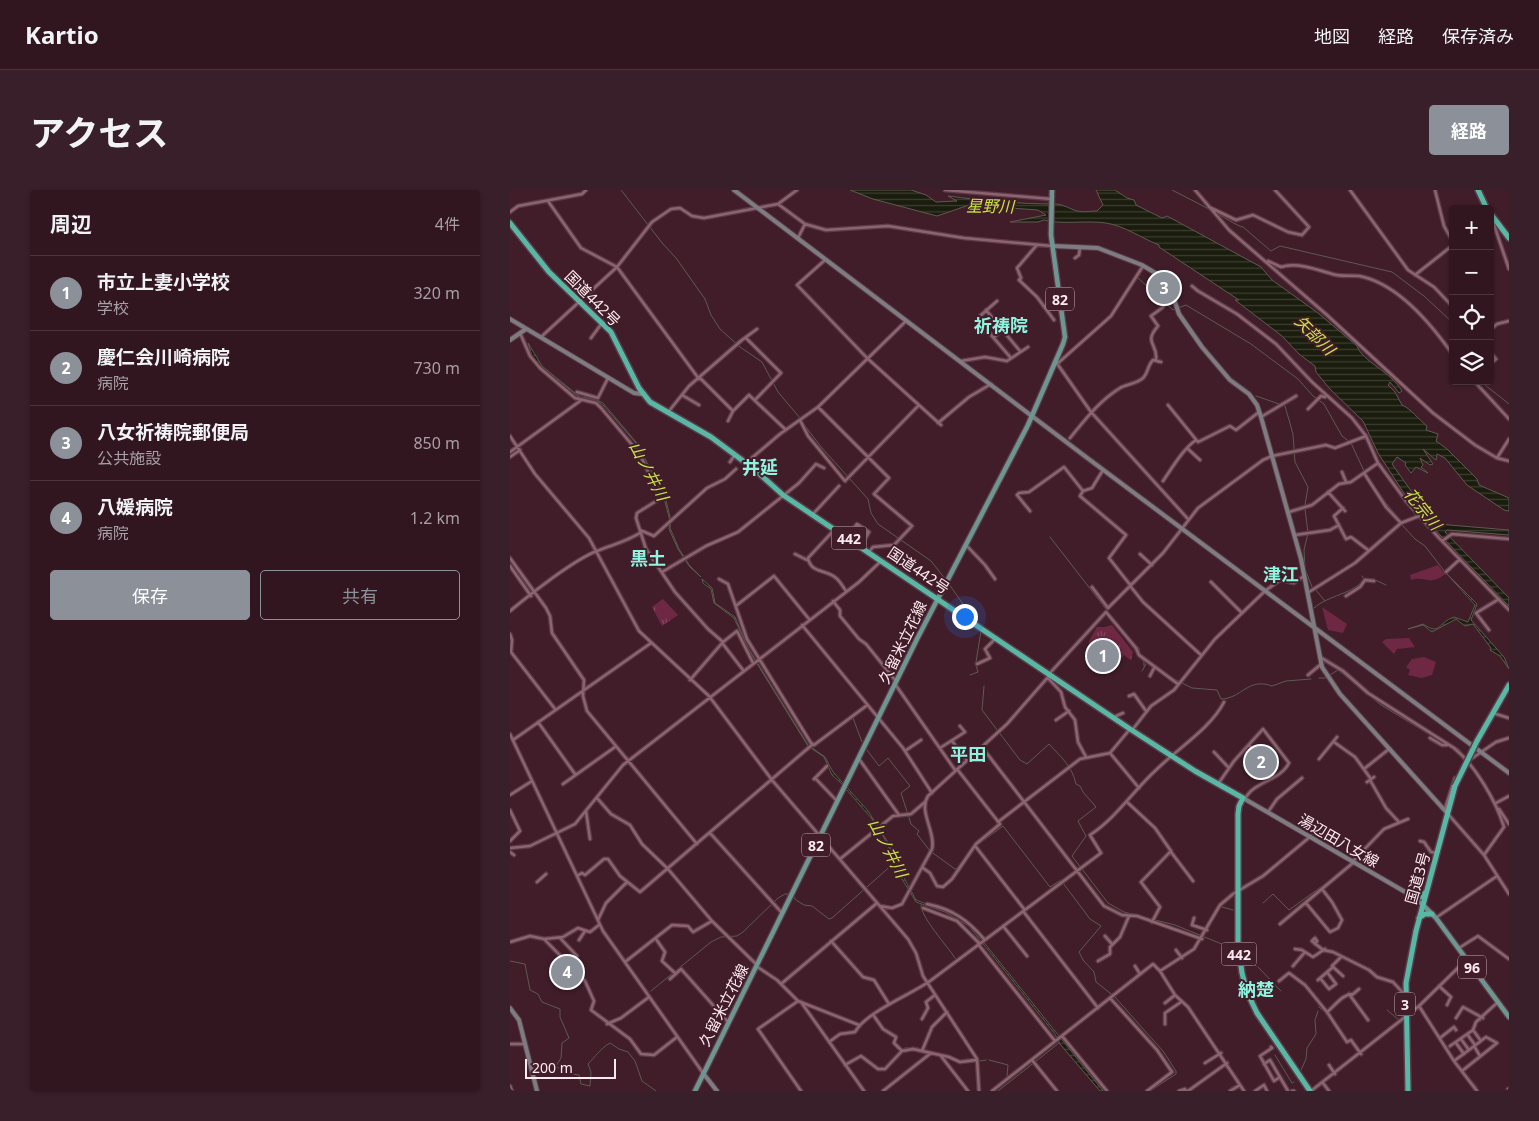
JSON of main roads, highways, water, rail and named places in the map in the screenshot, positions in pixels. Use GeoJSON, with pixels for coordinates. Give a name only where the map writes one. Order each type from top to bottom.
{"type":"FeatureCollection","features":[{"type":"Feature","properties":{"kind":"highway"},"geometry":{"type":"LineString","coordinates":[[1478,190],[1486,205]]}},
{"type":"Feature","properties":{"kind":"highway"},"geometry":{"type":"LineString","coordinates":[[1494,218],[1509,238]]}},
{"type":"Feature","properties":{"kind":"highway","name":"国道442号"},"geometry":{"type":"LineString","coordinates":[[510,223],[544,266],[602,322],[616,339],[642,394],[650,402],[712,437],[747,462],[784,495],[882,560],[1049,676],[1171,756],[1244,799],[1239,806],[1238,814],[1238,944],[1247,992],[1257,1013],[1310,1091]]}},
{"type":"Feature","properties":{"kind":"highway","name":"国道3号"},"geometry":{"type":"LineString","coordinates":[[1408,1091],[1405,995],[1410,952],[1446,813],[1455,786],[1477,741],[1509,686]]}},
{"type":"Feature","properties":{"kind":"highway"},"geometry":{"type":"LineString","coordinates":[[1412,896],[1420,897],[1426,892]]}},
{"type":"Feature","properties":{"kind":"highway"},"geometry":{"type":"LineString","coordinates":[[1419,918],[1425,914],[1434,916]]}},
{"type":"Feature","properties":{"kind":"main road","name":"久留米立花線"},"geometry":{"type":"LineString","coordinates":[[695,1091],[937,598],[1033,415],[1056,363],[1065,337],[1051,235],[1051,191]]}},
{"type":"Feature","properties":{"kind":"main road","name":"96"},"geometry":{"type":"LineString","coordinates":[[1422,904],[1434,916],[1509,1017]]}},
{"type":"Feature","properties":{"kind":"water"},"geometry":{"type":"Polygon","coordinates":[[[850,190],[911,190],[926,195],[936,202],[957,201],[948,196],[1002,202],[1058,204],[1083,212],[1097,211],[1103,205],[1096,190],[1115,190],[1134,200],[1136,205],[1162,218],[1167,216],[1261,267],[1272,280],[1318,313],[1357,346],[1365,357],[1397,384],[1402,391],[1399,393],[1390,382],[1388,385],[1395,392],[1402,405],[1427,426],[1426,430],[1438,434],[1436,441],[1447,449],[1477,479],[1479,485],[1509,498],[1509,511],[1504,510],[1467,485],[1445,458],[1437,454],[1436,460],[1423,449],[1433,464],[1430,465],[1420,458],[1423,465],[1421,467],[1428,473],[1416,467],[1411,473],[1405,465],[1406,463],[1397,457],[1392,464],[1426,512],[1438,524],[1509,530],[1509,535],[1447,530],[1445,532],[1509,598],[1509,606],[1407,498],[1378,453],[1363,421],[1329,388],[1316,372],[1315,366],[1299,354],[1282,336],[1235,300],[1239,300],[1159,247],[1159,245],[1126,229],[1106,223],[1044,220],[1038,222],[1010,222],[1046,215],[1038,210],[969,205],[937,216],[873,199],[850,190]]]}},
{"type":"Feature","properties":{"kind":"water"},"geometry":{"type":"Polygon","coordinates":[[[528,343],[542,366],[580,397],[595,399],[603,403],[636,442],[665,496],[671,521],[670,528],[679,549],[690,566],[701,577],[689,566],[678,549],[669,529],[670,521],[664,498],[635,442],[603,405],[596,400],[579,397],[539,365],[532,356],[528,343]]]}},
{"type":"Feature","properties":{"kind":"water"},"geometry":{"type":"Polygon","coordinates":[[[1447,574],[1477,604],[1471,620],[1504,657],[1509,669],[1500,656],[1490,650],[1491,648],[1473,624],[1465,626],[1456,619],[1432,632],[1423,625],[1408,629],[1423,624],[1436,629],[1454,617],[1468,622],[1475,605],[1447,574]]]}},
{"type":"Feature","properties":{"kind":"water"},"geometry":{"type":"Polygon","coordinates":[[[702,579],[712,588],[715,603],[735,617],[745,642],[734,618],[714,603],[711,589],[703,583],[702,579]]]}},
{"type":"Feature","properties":{"kind":"water"},"geometry":{"type":"Polygon","coordinates":[[[748,648],[808,745],[825,757],[833,772],[868,811],[889,844],[893,858],[916,900],[962,918],[974,930],[1103,1091],[1100,1091],[1060,1044],[1055,1034],[969,926],[945,912],[916,902],[893,864],[888,844],[872,819],[832,775],[824,757],[808,746],[748,648]]]}},
{"type":"Feature","properties":{"kind":"waterway"},"geometry":{"type":"LineString","coordinates":[[621,190],[676,258],[705,299],[711,315],[720,329],[740,347],[762,362],[778,392],[800,418]]}},
{"type":"Feature","properties":{"kind":"waterway"},"geometry":{"type":"LineString","coordinates":[[1172,190],[1209,209]]}},
{"type":"Feature","properties":{"kind":"waterway"},"geometry":{"type":"LineString","coordinates":[[1215,212],[1243,227],[1271,251],[1280,246],[1392,272],[1424,296],[1449,319]]}},
{"type":"Feature","properties":{"kind":"waterway"},"geometry":{"type":"LineString","coordinates":[[1138,278],[1173,310],[1186,305],[1251,344],[1298,379],[1313,396],[1324,404],[1342,436],[1351,443],[1364,471],[1403,526],[1415,539],[1425,546],[1445,572]]}},
{"type":"Feature","properties":{"kind":"waterway"},"geometry":{"type":"LineString","coordinates":[[1485,385],[1509,404]]}},
{"type":"Feature","properties":{"kind":"waterway"},"geometry":{"type":"LineString","coordinates":[[1256,396],[1285,406],[1293,434],[1295,462],[1308,487],[1305,505]]}},
{"type":"Feature","properties":{"kind":"waterway"},"geometry":{"type":"LineString","coordinates":[[802,422],[822,448],[868,499],[871,513],[878,524],[931,561],[946,580]]}},
{"type":"Feature","properties":{"kind":"waterway"},"geometry":{"type":"LineString","coordinates":[[1305,509],[1308,533],[1304,550],[1305,569],[1312,587]]}},
{"type":"Feature","properties":{"kind":"waterway"},"geometry":{"type":"LineString","coordinates":[[1050,537],[1126,635]]}},
{"type":"Feature","properties":{"kind":"waterway"},"geometry":{"type":"LineString","coordinates":[[1362,576],[1364,579],[1373,579],[1386,585]]}},
{"type":"Feature","properties":{"kind":"waterway"},"geometry":{"type":"LineString","coordinates":[[1314,608],[1361,583]]}},
{"type":"Feature","properties":{"kind":"waterway"},"geometry":{"type":"LineString","coordinates":[[949,584],[965,607]]}},
{"type":"Feature","properties":{"kind":"waterway"},"geometry":{"type":"LineString","coordinates":[[1315,589],[1325,601]]}},
{"type":"Feature","properties":{"kind":"waterway"},"geometry":{"type":"LineString","coordinates":[[1118,628],[1137,653]]}},
{"type":"Feature","properties":{"kind":"waterway"},"geometry":{"type":"LineString","coordinates":[[976,662],[981,631]]}},
{"type":"Feature","properties":{"kind":"waterway"},"geometry":{"type":"LineString","coordinates":[[1129,638],[1139,648],[1139,652]]}},
{"type":"Feature","properties":{"kind":"waterway"},"geometry":{"type":"LineString","coordinates":[[1137,655],[1144,662],[1144,666]]}},
{"type":"Feature","properties":{"kind":"waterway"},"geometry":{"type":"LineString","coordinates":[[1142,671],[1146,664]]}},
{"type":"Feature","properties":{"kind":"waterway"},"geometry":{"type":"LineString","coordinates":[[970,675],[978,672],[976,665]]}},
{"type":"Feature","properties":{"kind":"waterway"},"geometry":{"type":"LineString","coordinates":[[1319,678],[1325,678],[1338,670],[1381,705],[1445,744]]}},
{"type":"Feature","properties":{"kind":"waterway"},"geometry":{"type":"LineString","coordinates":[[1172,678],[1192,688],[1217,690],[1221,699],[1234,696],[1257,684],[1272,686],[1286,681],[1311,679]]}},
{"type":"Feature","properties":{"kind":"waterway"},"geometry":{"type":"LineString","coordinates":[[984,686],[982,710],[1020,760],[1027,764],[1049,744],[1066,762],[1076,784],[1080,786],[1096,807],[1078,821],[1086,836],[1072,856],[1108,903],[1124,912],[1175,925],[1234,949]]}},
{"type":"Feature","properties":{"kind":"waterway"},"geometry":{"type":"LineString","coordinates":[[853,718],[862,742]]}},
{"type":"Feature","properties":{"kind":"waterway"},"geometry":{"type":"LineString","coordinates":[[1449,743],[1459,749],[1466,758]]}},
{"type":"Feature","properties":{"kind":"waterway"},"geometry":{"type":"LineString","coordinates":[[867,750],[879,766],[888,758],[910,786],[901,793],[911,824],[919,831],[917,834],[930,851],[955,869],[958,868]]}},
{"type":"Feature","properties":{"kind":"waterway"},"geometry":{"type":"LineString","coordinates":[[1492,796],[1496,801]]}},
{"type":"Feature","properties":{"kind":"waterway"},"geometry":{"type":"LineString","coordinates":[[976,846],[1003,826],[1050,887],[1061,880]]}},
{"type":"Feature","properties":{"kind":"waterway","name":"山ノ井川"},"geometry":{"type":"LineString","coordinates":[[793,896],[804,905],[812,906],[829,919],[894,863]]}},
{"type":"Feature","properties":{"kind":"waterway"},"geometry":{"type":"LineString","coordinates":[[1063,883],[1090,919],[1101,926],[1079,952],[1083,960],[1094,972],[1096,982],[1115,997],[1163,1051],[1176,1071],[1176,1074],[1150,1091]]}},
{"type":"Feature","properties":{"kind":"waterway"},"geometry":{"type":"LineString","coordinates":[[1263,903],[1273,894],[1289,910],[1325,884]]}},
{"type":"Feature","properties":{"kind":"waterway"},"geometry":{"type":"LineString","coordinates":[[651,991],[711,942],[721,937],[737,936],[778,898],[785,894],[790,894]]}},
{"type":"Feature","properties":{"kind":"waterway"},"geometry":{"type":"LineString","coordinates":[[921,905],[929,924],[955,958]]}},
{"type":"Feature","properties":{"kind":"waterway"},"geometry":{"type":"LineString","coordinates":[[1222,907],[1233,910]]}},
{"type":"Feature","properties":{"kind":"waterway"},"geometry":{"type":"LineString","coordinates":[[1243,952],[1256,966]]}},
{"type":"Feature","properties":{"kind":"waterway"},"geometry":{"type":"LineString","coordinates":[[510,961],[525,964],[530,990],[538,994],[542,1002],[560,1009],[560,1017],[569,1038],[562,1043],[561,1058],[556,1066],[565,1073],[579,1075],[581,1084],[590,1086],[591,1072],[588,1064],[610,1043],[628,1052],[635,1061],[642,1081],[656,1091]]}},
{"type":"Feature","properties":{"kind":"waterway"},"geometry":{"type":"LineString","coordinates":[[1258,967],[1281,991]]}},
{"type":"Feature","properties":{"kind":"waterway"},"geometry":{"type":"LineString","coordinates":[[1319,1007],[1325,1012]]}},
{"type":"Feature","properties":{"kind":"waterway"},"geometry":{"type":"LineString","coordinates":[[1387,1010],[1399,1020]]}},
{"type":"Feature","properties":{"kind":"waterway"},"geometry":{"type":"LineString","coordinates":[[1301,1070],[1306,1059],[1307,1048],[1316,1034],[1315,1020],[1318,1011]]}},
{"type":"Feature","properties":{"kind":"waterway"},"geometry":{"type":"LineString","coordinates":[[1477,1023],[1484,1019]]}},
{"type":"Feature","properties":{"kind":"waterway"},"geometry":{"type":"LineString","coordinates":[[998,1091],[1059,1043]]}},
{"type":"Feature","properties":{"kind":"waterway"},"geometry":{"type":"LineString","coordinates":[[913,1047],[922,1049]]}},
{"type":"Feature","properties":{"kind":"waterway"},"geometry":{"type":"LineString","coordinates":[[905,1048],[911,1048]]}},
{"type":"Feature","properties":{"kind":"waterway"},"geometry":{"type":"LineString","coordinates":[[924,1050],[940,1054]]}},
{"type":"Feature","properties":{"kind":"waterway"},"geometry":{"type":"LineString","coordinates":[[942,1054],[951,1057]]}},
{"type":"Feature","properties":{"kind":"waterway"},"geometry":{"type":"LineString","coordinates":[[1275,1055],[1292,1083],[1294,1082]]}},
{"type":"Feature","properties":{"kind":"waterway"},"geometry":{"type":"LineString","coordinates":[[960,1061],[967,1059]]}},
{"type":"Feature","properties":{"kind":"waterway"},"geometry":{"type":"LineString","coordinates":[[980,1061],[986,1060]]}},
{"type":"Feature","properties":{"kind":"waterway"},"geometry":{"type":"LineString","coordinates":[[989,1060],[1008,1065],[1007,1077]]}},
{"type":"Feature","properties":{"kind":"waterway"},"geometry":{"type":"LineString","coordinates":[[1471,1080],[1477,1087]]}},
{"type":"Feature","properties":{"kind":"place","name":"八女祈祷院郵便局"},"geometry":{"type":"Point","coordinates":[1164,288]}},
{"type":"Feature","properties":{"kind":"place","name":"市立上妻小学校"},"geometry":{"type":"Point","coordinates":[1103,656]}},
{"type":"Feature","properties":{"kind":"place","name":"慶仁会川崎病院"},"geometry":{"type":"Point","coordinates":[1261,762]}},
{"type":"Feature","properties":{"kind":"place","name":"八媛病院"},"geometry":{"type":"Point","coordinates":[567,972]}},
{"type":"Feature","properties":{"kind":"district","name":"祈祷院"},"geometry":{"type":"Point","coordinates":[1001,325]}},
{"type":"Feature","properties":{"kind":"district","name":"井延"},"geometry":{"type":"Point","coordinates":[760,467]}},
{"type":"Feature","properties":{"kind":"district","name":"黒土"},"geometry":{"type":"Point","coordinates":[648,558]}},
{"type":"Feature","properties":{"kind":"district","name":"津江"},"geometry":{"type":"Point","coordinates":[1281,574]}},
{"type":"Feature","properties":{"kind":"district","name":"平田"},"geometry":{"type":"Point","coordinates":[968,754]}},
{"type":"Feature","properties":{"kind":"district","name":"納楚"},"geometry":{"type":"Point","coordinates":[1256,989]}},
{"type":"Feature","properties":{"kind":"water label","name":"星野川"},"geometry":{"type":"Point","coordinates":[990,206]}},
{"type":"Feature","properties":{"kind":"water label","name":"矢部川"},"geometry":{"type":"Point","coordinates":[1315,335]}},
{"type":"Feature","properties":{"kind":"water label","name":"花宗川"},"geometry":{"type":"Point","coordinates":[1423,509]}}]}
